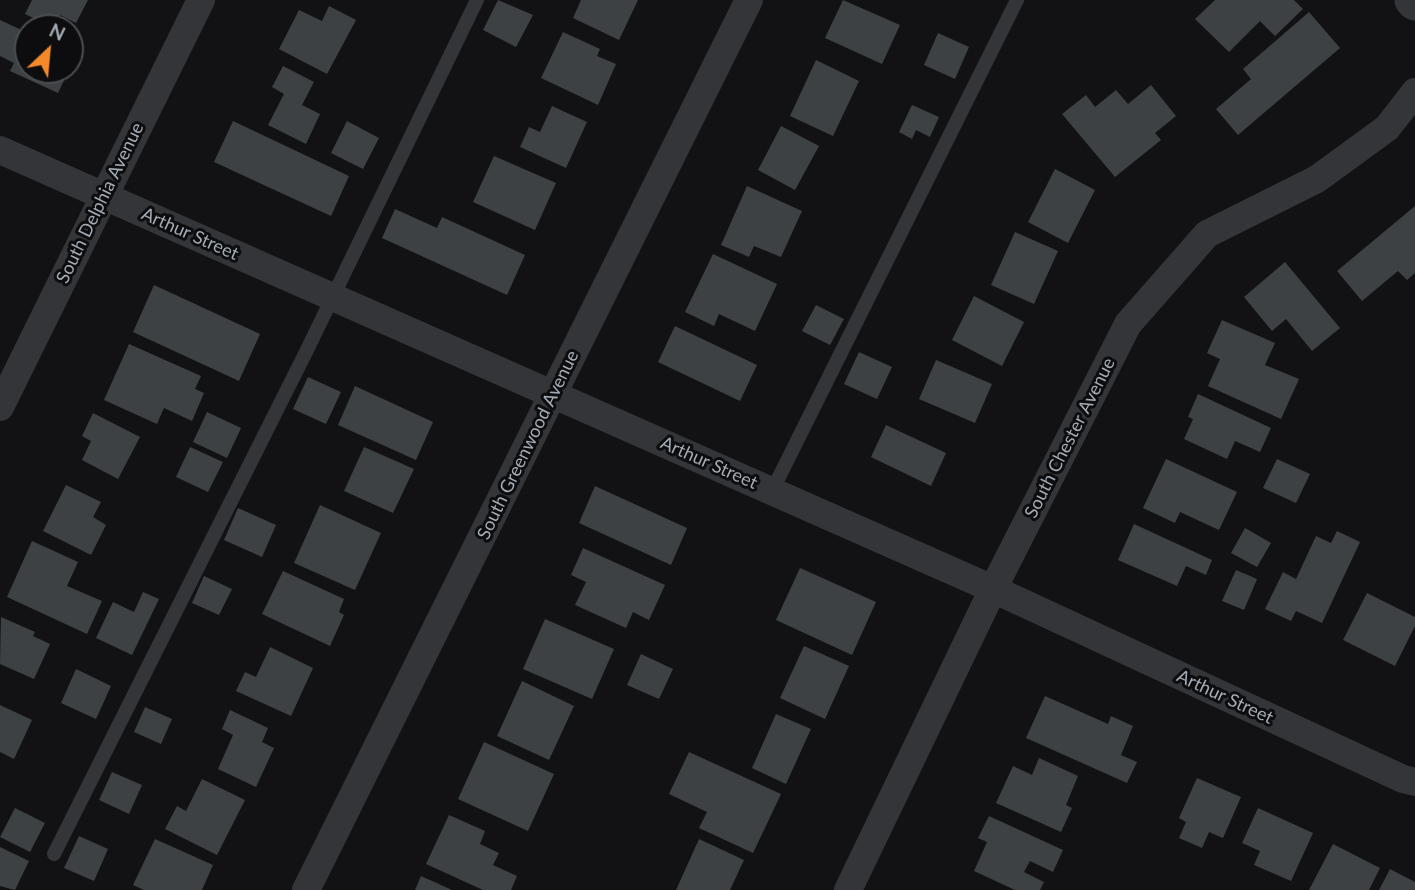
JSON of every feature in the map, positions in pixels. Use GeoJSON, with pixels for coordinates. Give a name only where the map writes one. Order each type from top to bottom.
{"type":"FeatureCollection","features":[{"type":"Feature","properties":{"kind":"street","name":"South Delphia Avenue"},"geometry":{"type":"LineString","coordinates":[[0,407],[201,0]]}},
{"type":"Feature","properties":{"kind":"street","name":"South Greenwood Avenue"},"geometry":{"type":"LineString","coordinates":[[306,890],[749,0]]}},
{"type":"Feature","properties":{"kind":"street","name":"South Chester Avenue"},"geometry":{"type":"LineString","coordinates":[[848,890],[993,589],[1128,324],[1207,234],[1317,179],[1387,128],[1415,92]]}},
{"type":"Feature","properties":{"kind":"street","name":"Arthur Street"},"geometry":{"type":"LineString","coordinates":[[0,150],[993,589],[1415,782]]}},
{"type":"Feature","properties":{"kind":"lane"},"geometry":{"type":"LineString","coordinates":[[54,854],[477,0]]}},
{"type":"Feature","properties":{"kind":"lane"},"geometry":{"type":"LineString","coordinates":[[772,491],[1017,0]]}},
{"type":"Feature","properties":{"kind":"building"},"geometry":{"type":"Polygon","coordinates":[[[32,0],[88,0],[81,14],[25,14],[32,0]]]}},
{"type":"Feature","properties":{"kind":"building"},"geometry":{"type":"Polygon","coordinates":[[[498,0],[533,15],[516,47],[483,30],[498,0]]]}},
{"type":"Feature","properties":{"kind":"building"},"geometry":{"type":"Polygon","coordinates":[[[581,0],[638,0],[619,40],[573,18],[581,0]]]}},
{"type":"Feature","properties":{"kind":"building"},"geometry":{"type":"Polygon","coordinates":[[[843,0],[900,25],[882,64],[825,38],[843,0]]]}},
{"type":"Feature","properties":{"kind":"building"},"geometry":{"type":"Polygon","coordinates":[[[1215,0],[1294,0],[1303,9],[1275,36],[1260,21],[1229,52],[1195,19],[1215,0]]]}},
{"type":"Feature","properties":{"kind":"building"},"geometry":{"type":"Polygon","coordinates":[[[329,6],[356,20],[327,74],[279,49],[299,10],[322,21],[329,6]]]}},
{"type":"Feature","properties":{"kind":"building"},"geometry":{"type":"Polygon","coordinates":[[[1309,12],[1340,48],[1238,135],[1216,109],[1251,79],[1243,69],[1309,12]]]}},
{"type":"Feature","properties":{"kind":"building"},"geometry":{"type":"Polygon","coordinates":[[[0,20],[14,26],[14,63],[0,56],[0,20]]]}},
{"type":"Feature","properties":{"kind":"building"},"geometry":{"type":"Polygon","coordinates":[[[563,32],[600,49],[597,56],[616,64],[598,105],[541,78],[563,32]]]}},
{"type":"Feature","properties":{"kind":"building"},"geometry":{"type":"Polygon","coordinates":[[[938,33],[969,47],[955,79],[924,65],[938,33]]]}},
{"type":"Feature","properties":{"kind":"building"},"geometry":{"type":"Polygon","coordinates":[[[816,60],[859,81],[833,136],[790,116],[816,60]]]}},
{"type":"Feature","properties":{"kind":"building"},"geometry":{"type":"Polygon","coordinates":[[[283,66],[314,82],[302,105],[320,114],[306,144],[268,125],[284,94],[272,87],[283,66]]]}},
{"type":"Feature","properties":{"kind":"building"},"geometry":{"type":"Polygon","coordinates":[[[38,84],[62,84],[58,93],[38,84]]]}},
{"type":"Feature","properties":{"kind":"building"},"geometry":{"type":"Polygon","coordinates":[[[1151,85],[1176,116],[1155,133],[1161,140],[1115,177],[1062,114],[1086,95],[1095,107],[1116,90],[1128,104],[1151,85]]]}},
{"type":"Feature","properties":{"kind":"building"},"geometry":{"type":"Polygon","coordinates":[[[912,105],[939,117],[930,137],[916,130],[912,139],[899,132],[912,105]]]}},
{"type":"Feature","properties":{"kind":"building"},"geometry":{"type":"Polygon","coordinates":[[[552,106],[587,122],[566,168],[520,147],[529,127],[540,132],[552,106]]]}},
{"type":"Feature","properties":{"kind":"building"},"geometry":{"type":"Polygon","coordinates":[[[233,121],[349,176],[331,216],[214,162],[233,121]]]}},
{"type":"Feature","properties":{"kind":"building"},"geometry":{"type":"Polygon","coordinates":[[[347,121],[379,138],[363,169],[331,153],[347,121]]]}},
{"type":"Feature","properties":{"kind":"building"},"geometry":{"type":"Polygon","coordinates":[[[781,126],[819,146],[795,190],[758,170],[781,126]]]}},
{"type":"Feature","properties":{"kind":"building"},"geometry":{"type":"Polygon","coordinates":[[[494,156],[556,183],[535,230],[473,202],[494,156]]]}},
{"type":"Feature","properties":{"kind":"building"},"geometry":{"type":"Polygon","coordinates":[[[1055,169],[1095,190],[1068,243],[1028,222],[1055,169]]]}},
{"type":"Feature","properties":{"kind":"building"},"geometry":{"type":"Polygon","coordinates":[[[747,186],[802,211],[781,257],[754,246],[749,257],[721,245],[747,186]]]}},
{"type":"Feature","properties":{"kind":"building"},"geometry":{"type":"Polygon","coordinates":[[[1415,206],[1415,273],[1407,280],[1398,271],[1362,301],[1337,271],[1415,206]]]}},
{"type":"Feature","properties":{"kind":"building"},"geometry":{"type":"Polygon","coordinates":[[[395,209],[437,228],[442,217],[525,255],[507,295],[382,238],[395,209]]]}},
{"type":"Feature","properties":{"kind":"building"},"geometry":{"type":"Polygon","coordinates":[[[1015,232],[1058,251],[1034,304],[991,285],[1015,232]]]}},
{"type":"Feature","properties":{"kind":"building"},"geometry":{"type":"Polygon","coordinates":[[[713,254],[777,284],[755,331],[719,314],[714,326],[685,312],[713,254]]]}},
{"type":"Feature","properties":{"kind":"building"},"geometry":{"type":"Polygon","coordinates":[[[1285,262],[1340,328],[1312,351],[1286,319],[1272,331],[1244,297],[1285,262]]]}},
{"type":"Feature","properties":{"kind":"building"},"geometry":{"type":"Polygon","coordinates":[[[154,285],[260,334],[239,381],[133,332],[154,285]]]}},
{"type":"Feature","properties":{"kind":"building"},"geometry":{"type":"Polygon","coordinates":[[[974,296],[1024,322],[1002,366],[952,340],[974,296]]]}},
{"type":"Feature","properties":{"kind":"building"},"geometry":{"type":"Polygon","coordinates":[[[816,305],[844,319],[830,345],[802,331],[816,305]]]}},
{"type":"Feature","properties":{"kind":"building"},"geometry":{"type":"Polygon","coordinates":[[[1222,320],[1275,343],[1265,365],[1299,379],[1281,419],[1208,386],[1220,359],[1207,353],[1222,320]]]}},
{"type":"Feature","properties":{"kind":"building"},"geometry":{"type":"Polygon","coordinates":[[[675,326],[757,365],[740,401],[658,362],[675,326]]]}},
{"type":"Feature","properties":{"kind":"building"},"geometry":{"type":"Polygon","coordinates":[[[129,344],[201,376],[195,389],[204,393],[192,421],[164,408],[157,424],[104,400],[129,344]]]}},
{"type":"Feature","properties":{"kind":"building"},"geometry":{"type":"Polygon","coordinates":[[[859,352],[892,367],[877,399],[844,384],[859,352]]]}},
{"type":"Feature","properties":{"kind":"building"},"geometry":{"type":"Polygon","coordinates":[[[936,360],[992,384],[975,423],[919,399],[936,360]]]}},
{"type":"Feature","properties":{"kind":"building"},"geometry":{"type":"Polygon","coordinates":[[[308,377],[341,392],[326,424],[293,409],[308,377]]]}},
{"type":"Feature","properties":{"kind":"building"},"geometry":{"type":"Polygon","coordinates":[[[355,386],[433,422],[416,460],[338,425],[355,386]]]}},
{"type":"Feature","properties":{"kind":"building"},"geometry":{"type":"Polygon","coordinates":[[[1198,394],[1271,428],[1260,452],[1235,441],[1227,459],[1184,439],[1193,419],[1188,417],[1198,394]]]}},
{"type":"Feature","properties":{"kind":"building"},"geometry":{"type":"Polygon","coordinates":[[[207,412],[241,428],[227,458],[193,442],[207,412]]]}},
{"type":"Feature","properties":{"kind":"building"},"geometry":{"type":"Polygon","coordinates":[[[93,413],[140,437],[118,479],[82,460],[91,441],[82,436],[93,413]]]}},
{"type":"Feature","properties":{"kind":"building"},"geometry":{"type":"Polygon","coordinates":[[[886,425],[946,453],[931,486],[871,457],[886,425]]]}},
{"type":"Feature","properties":{"kind":"building"},"geometry":{"type":"Polygon","coordinates":[[[190,447],[223,462],[208,492],[176,477],[190,447]]]}},
{"type":"Feature","properties":{"kind":"building"},"geometry":{"type":"Polygon","coordinates":[[[364,447],[414,469],[393,513],[344,491],[364,447]]]}},
{"type":"Feature","properties":{"kind":"building"},"geometry":{"type":"Polygon","coordinates":[[[1166,459],[1237,492],[1219,530],[1180,512],[1175,523],[1143,508],[1166,459]]]}},
{"type":"Feature","properties":{"kind":"building"},"geometry":{"type":"Polygon","coordinates":[[[1277,459],[1310,474],[1296,503],[1263,488],[1277,459]]]}},
{"type":"Feature","properties":{"kind":"building"},"geometry":{"type":"Polygon","coordinates":[[[66,485],[101,502],[93,517],[106,525],[91,555],[43,531],[66,485]]]}},
{"type":"Feature","properties":{"kind":"building"},"geometry":{"type":"Polygon","coordinates":[[[595,486],[687,528],[671,565],[579,523],[595,486]]]}},
{"type":"Feature","properties":{"kind":"building"},"geometry":{"type":"Polygon","coordinates":[[[320,505],[381,533],[355,590],[294,563],[320,505]]]}},
{"type":"Feature","properties":{"kind":"building"},"geometry":{"type":"Polygon","coordinates":[[[238,508],[276,525],[262,557],[224,540],[238,508]]]}},
{"type":"Feature","properties":{"kind":"building"},"geometry":{"type":"Polygon","coordinates":[[[1134,524],[1212,560],[1206,575],[1186,566],[1177,586],[1118,560],[1134,524]]]}},
{"type":"Feature","properties":{"kind":"building"},"geometry":{"type":"Polygon","coordinates":[[[1245,528],[1271,543],[1257,567],[1231,553],[1245,528]]]}},
{"type":"Feature","properties":{"kind":"building"},"geometry":{"type":"Polygon","coordinates":[[[1337,531],[1360,542],[1322,623],[1296,611],[1291,621],[1265,609],[1283,572],[1296,579],[1316,536],[1331,543],[1337,531]]]}},
{"type":"Feature","properties":{"kind":"building"},"geometry":{"type":"Polygon","coordinates":[[[32,541],[78,562],[67,586],[102,601],[87,634],[7,597],[32,541]]]}},
{"type":"Feature","properties":{"kind":"building"},"geometry":{"type":"Polygon","coordinates":[[[583,548],[665,585],[649,620],[633,612],[626,628],[575,605],[586,582],[571,575],[583,548]]]}},
{"type":"Feature","properties":{"kind":"building"},"geometry":{"type":"Polygon","coordinates":[[[800,568],[876,602],[852,655],[776,620],[800,568]]]}},
{"type":"Feature","properties":{"kind":"building"},"geometry":{"type":"Polygon","coordinates":[[[1236,570],[1257,579],[1244,610],[1222,601],[1236,570]]]}},
{"type":"Feature","properties":{"kind":"building"},"geometry":{"type":"Polygon","coordinates":[[[283,571],[344,599],[339,612],[344,615],[330,646],[262,614],[283,571]]]}},
{"type":"Feature","properties":{"kind":"building"},"geometry":{"type":"Polygon","coordinates":[[[204,576],[232,589],[219,615],[192,603],[204,576]]]}},
{"type":"Feature","properties":{"kind":"building"},"geometry":{"type":"Polygon","coordinates":[[[143,592],[159,599],[132,655],[96,638],[113,602],[134,612],[143,592]]]}},
{"type":"Feature","properties":{"kind":"building"},"geometry":{"type":"Polygon","coordinates":[[[1367,593],[1415,617],[1415,626],[1395,666],[1343,640],[1367,593]]]}},
{"type":"Feature","properties":{"kind":"building"},"geometry":{"type":"Polygon","coordinates":[[[1,617],[35,632],[33,636],[50,644],[34,679],[0,664],[1,617]]]}},
{"type":"Feature","properties":{"kind":"building"},"geometry":{"type":"Polygon","coordinates":[[[545,619],[614,649],[592,699],[523,669],[545,619]]]}},
{"type":"Feature","properties":{"kind":"building"},"geometry":{"type":"Polygon","coordinates":[[[804,646],[849,666],[825,719],[780,698],[804,646]]]}},
{"type":"Feature","properties":{"kind":"building"},"geometry":{"type":"Polygon","coordinates":[[[270,647],[313,668],[291,716],[236,691],[245,672],[256,677],[270,647]]]}},
{"type":"Feature","properties":{"kind":"building"},"geometry":{"type":"Polygon","coordinates":[[[641,654],[673,669],[659,699],[627,685],[641,654]]]}},
{"type":"Feature","properties":{"kind":"building"},"geometry":{"type":"Polygon","coordinates":[[[76,669],[111,686],[96,719],[61,703],[76,669]]]}},
{"type":"Feature","properties":{"kind":"building"},"geometry":{"type":"Polygon","coordinates":[[[522,681],[574,706],[549,760],[497,736],[522,681]]]}},
{"type":"Feature","properties":{"kind":"building"},"geometry":{"type":"Polygon","coordinates":[[[1045,696],[1108,724],[1111,716],[1133,726],[1121,755],[1137,762],[1127,783],[1026,738],[1045,696]]]}},
{"type":"Feature","properties":{"kind":"building"},"geometry":{"type":"Polygon","coordinates":[[[0,705],[32,720],[14,759],[0,752],[0,705]]]}},
{"type":"Feature","properties":{"kind":"building"},"geometry":{"type":"Polygon","coordinates":[[[145,707],[172,719],[161,744],[134,732],[145,707]]]}},
{"type":"Feature","properties":{"kind":"building"},"geometry":{"type":"Polygon","coordinates":[[[230,710],[268,728],[262,742],[274,748],[256,787],[218,769],[233,735],[222,729],[230,710]]]}},
{"type":"Feature","properties":{"kind":"building"},"geometry":{"type":"Polygon","coordinates":[[[776,714],[811,729],[786,784],[752,768],[776,714]]]}},
{"type":"Feature","properties":{"kind":"building"},"geometry":{"type":"Polygon","coordinates":[[[484,742],[554,774],[528,831],[458,799],[484,742]]]}},
{"type":"Feature","properties":{"kind":"building"},"geometry":{"type":"Polygon","coordinates":[[[689,752],[781,794],[753,853],[699,828],[707,812],[669,794],[689,752]]]}},
{"type":"Feature","properties":{"kind":"building"},"geometry":{"type":"Polygon","coordinates":[[[1039,758],[1078,776],[1066,805],[1072,808],[1061,832],[996,803],[1013,766],[1032,775],[1039,758]]]}},
{"type":"Feature","properties":{"kind":"building"},"geometry":{"type":"Polygon","coordinates":[[[112,772],[142,785],[129,814],[99,800],[112,772]]]}},
{"type":"Feature","properties":{"kind":"building"},"geometry":{"type":"Polygon","coordinates":[[[1197,778],[1241,797],[1223,838],[1209,832],[1202,848],[1179,838],[1186,822],[1179,818],[1197,778]]]}},
{"type":"Feature","properties":{"kind":"building"},"geometry":{"type":"Polygon","coordinates":[[[202,779],[245,800],[217,855],[165,829],[177,806],[186,811],[202,779]]]}},
{"type":"Feature","properties":{"kind":"building"},"geometry":{"type":"Polygon","coordinates":[[[15,808],[45,823],[30,852],[0,837],[15,808]]]}},
{"type":"Feature","properties":{"kind":"building"},"geometry":{"type":"Polygon","coordinates":[[[1258,808],[1313,833],[1291,881],[1254,865],[1260,851],[1242,843],[1258,808]]]}},
{"type":"Feature","properties":{"kind":"building"},"geometry":{"type":"Polygon","coordinates":[[[449,815],[485,831],[480,844],[499,853],[493,865],[517,876],[511,890],[483,890],[426,864],[449,815]]]}},
{"type":"Feature","properties":{"kind":"building"},"geometry":{"type":"Polygon","coordinates":[[[989,816],[1063,850],[1053,872],[1030,861],[1024,872],[1044,882],[1040,890],[1015,890],[974,871],[987,842],[978,838],[989,816]]]}},
{"type":"Feature","properties":{"kind":"building"},"geometry":{"type":"Polygon","coordinates":[[[79,836],[108,849],[94,881],[64,868],[79,836]]]}},
{"type":"Feature","properties":{"kind":"building"},"geometry":{"type":"Polygon","coordinates":[[[155,839],[213,865],[202,890],[144,890],[133,885],[155,839]]]}},
{"type":"Feature","properties":{"kind":"building"},"geometry":{"type":"Polygon","coordinates":[[[699,839],[744,860],[730,890],[676,890],[699,839]]]}},
{"type":"Feature","properties":{"kind":"building"},"geometry":{"type":"Polygon","coordinates":[[[1333,844],[1380,868],[1369,890],[1309,890],[1333,844]]]}},
{"type":"Feature","properties":{"kind":"building"},"geometry":{"type":"Polygon","coordinates":[[[0,847],[29,861],[15,890],[0,886],[0,847]]]}},
{"type":"Feature","properties":{"kind":"building"},"geometry":{"type":"Polygon","coordinates":[[[1390,869],[1415,882],[1415,890],[1379,890],[1390,869]]]}},
{"type":"Feature","properties":{"kind":"building"},"geometry":{"type":"Polygon","coordinates":[[[421,876],[452,890],[415,890],[421,876]]]}}]}
